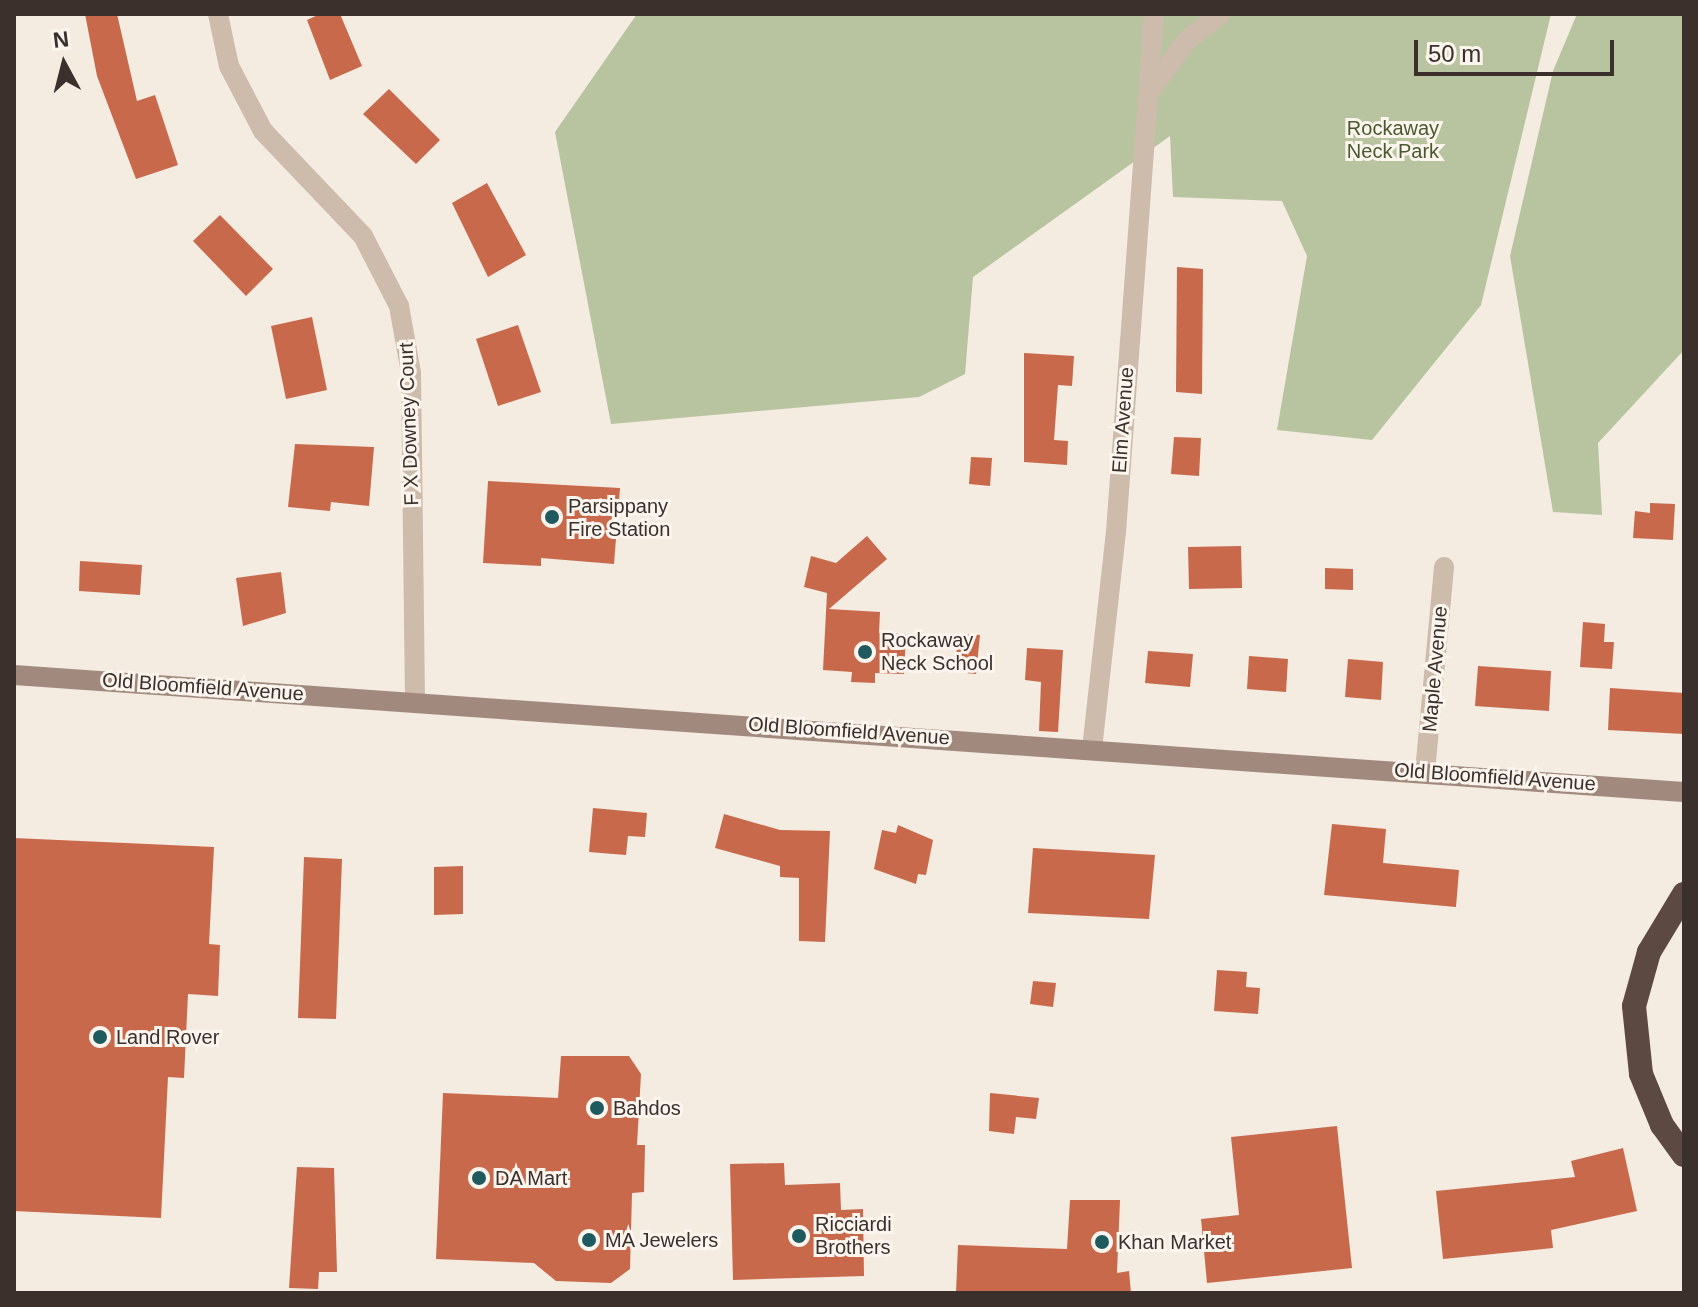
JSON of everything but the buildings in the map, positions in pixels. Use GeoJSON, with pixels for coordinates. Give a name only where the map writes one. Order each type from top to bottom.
{"type":"FeatureCollection","features":[{"type":"Feature","properties":{"kind":"highway"},"geometry":{"type":"LineString","coordinates":[[1684,894],[1649,952],[1634,1029],[1641,1074],[1662,1125],[1684,1155]]}},
{"type":"Feature","properties":{"kind":"street","name":"F X Downey Court"},"geometry":{"type":"LineString","coordinates":[[218,14],[229,66],[249,108],[290,162],[363,236],[399,306],[411,373],[415,701]]}},
{"type":"Feature","properties":{"kind":"street","name":"Elm Avenue"},"geometry":{"type":"LineString","coordinates":[[1092,749],[1150,91],[1154,14]]}},
{"type":"Feature","properties":{"kind":"street"},"geometry":{"type":"LineString","coordinates":[[1150,91],[1187,40],[1221,14]]}},
{"type":"Feature","properties":{"kind":"street","name":"Maple Avenue"},"geometry":{"type":"LineString","coordinates":[[1425,772],[1444,567]]}},
{"type":"Feature","properties":{"kind":"street","name":"Old Bloomfield Avenue"},"geometry":{"type":"LineString","coordinates":[[14,675],[1684,792]]}},
{"type":"Feature","properties":{"kind":"green space","name":"Rockaway Neck Park"},"geometry":{"type":"Polygon","coordinates":[[[637,14],[1551,14],[1481,305],[1372,440],[1277,430],[1307,256],[1282,201],[1173,197],[1170,136],[973,277],[965,374],[919,397],[611,424],[555,132],[637,14]]]}},
{"type":"Feature","properties":{"kind":"green space"},"geometry":{"type":"Polygon","coordinates":[[[1577,14],[1684,14],[1684,350],[1598,443],[1602,515],[1553,512],[1510,256],[1553,71],[1577,14]]]}},
{"type":"Feature","properties":{"kind":"place","name":"Parsippany Fire Station"},"geometry":{"type":"Point","coordinates":[552,517]}},
{"type":"Feature","properties":{"kind":"place","name":"Rockaway Neck School"},"geometry":{"type":"Point","coordinates":[865,652]}},
{"type":"Feature","properties":{"kind":"place","name":"Land Rover"},"geometry":{"type":"Point","coordinates":[100,1037]}},
{"type":"Feature","properties":{"kind":"place","name":"Bahdos"},"geometry":{"type":"Point","coordinates":[597,1108]}},
{"type":"Feature","properties":{"kind":"place","name":"DA Mart"},"geometry":{"type":"Point","coordinates":[479,1178]}},
{"type":"Feature","properties":{"kind":"place","name":"Ricciardi Brothers"},"geometry":{"type":"Point","coordinates":[799,1236]}},
{"type":"Feature","properties":{"kind":"place","name":"MA Jewelers"},"geometry":{"type":"Point","coordinates":[589,1240]}},
{"type":"Feature","properties":{"kind":"place","name":"Khan Market"},"geometry":{"type":"Point","coordinates":[1102,1242]}}]}
